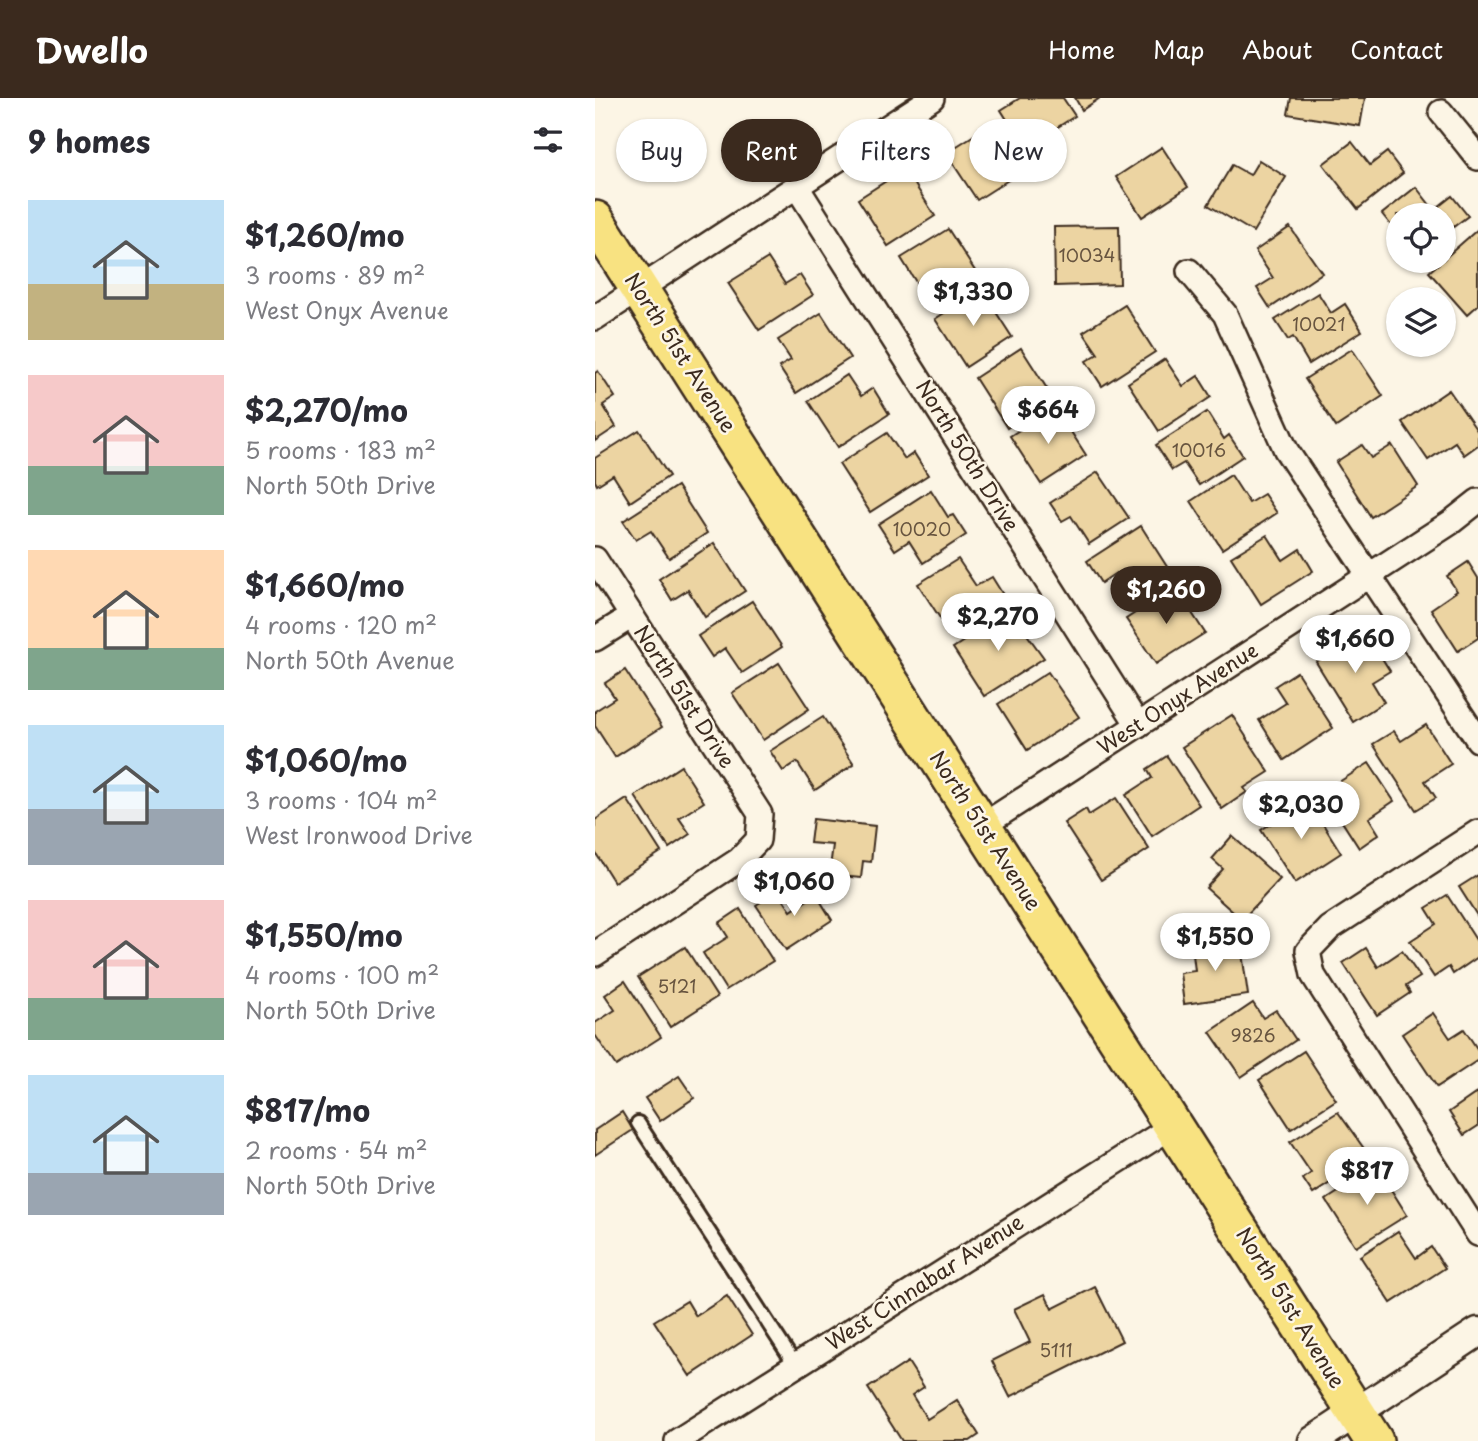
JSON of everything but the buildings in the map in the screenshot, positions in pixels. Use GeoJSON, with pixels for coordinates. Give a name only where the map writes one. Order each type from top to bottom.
{"type":"FeatureCollection","features":[{"type":"Feature","properties":{"kind":"main road","name":"North 51st Avenue"},"geometry":{"type":"LineString","coordinates":[[595,220],[1365,1427]]}},
{"type":"Feature","properties":{"kind":"street"},"geometry":{"type":"LineString","coordinates":[[595,318],[932,98]]}},
{"type":"Feature","properties":{"kind":"street"},"geometry":{"type":"LineString","coordinates":[[1441,112],[1478,158]]}},
{"type":"Feature","properties":{"kind":"street","name":"North 50th Drive"},"geometry":{"type":"LineString","coordinates":[[797,187],[1138,725]]}},
{"type":"Feature","properties":{"kind":"street"},"geometry":{"type":"LineString","coordinates":[[1189,271],[1225,314],[1286,450],[1478,740]]}},
{"type":"Feature","properties":{"kind":"street","name":"West Onyx Avenue"},"geometry":{"type":"LineString","coordinates":[[982,826],[1450,523],[1478,501]]}},
{"type":"Feature","properties":{"kind":"street","name":"North 51st Drive"},"geometry":{"type":"LineString","coordinates":[[595,559],[760,814],[758,840],[739,860],[595,954]]}},
{"type":"Feature","properties":{"kind":"street"},"geometry":{"type":"LineString","coordinates":[[595,639],[632,616]]}},
{"type":"Feature","properties":{"kind":"street"},"geometry":{"type":"LineString","coordinates":[[1478,832],[1330,928],[1308,951],[1313,975],[1478,1234]]}},
{"type":"Feature","properties":{"kind":"street","name":"West Cinnabar Avenue"},"geometry":{"type":"LineString","coordinates":[[677,1441],[1173,1126]]}},
{"type":"Feature","properties":{"kind":"street"},"geometry":{"type":"LineString","coordinates":[[1313,1441],[1365,1427],[1478,1332]]}},
{"type":"Feature","properties":{"kind":"lane"},"geometry":{"type":"LineString","coordinates":[[638,1123],[796,1366]]}}]}
